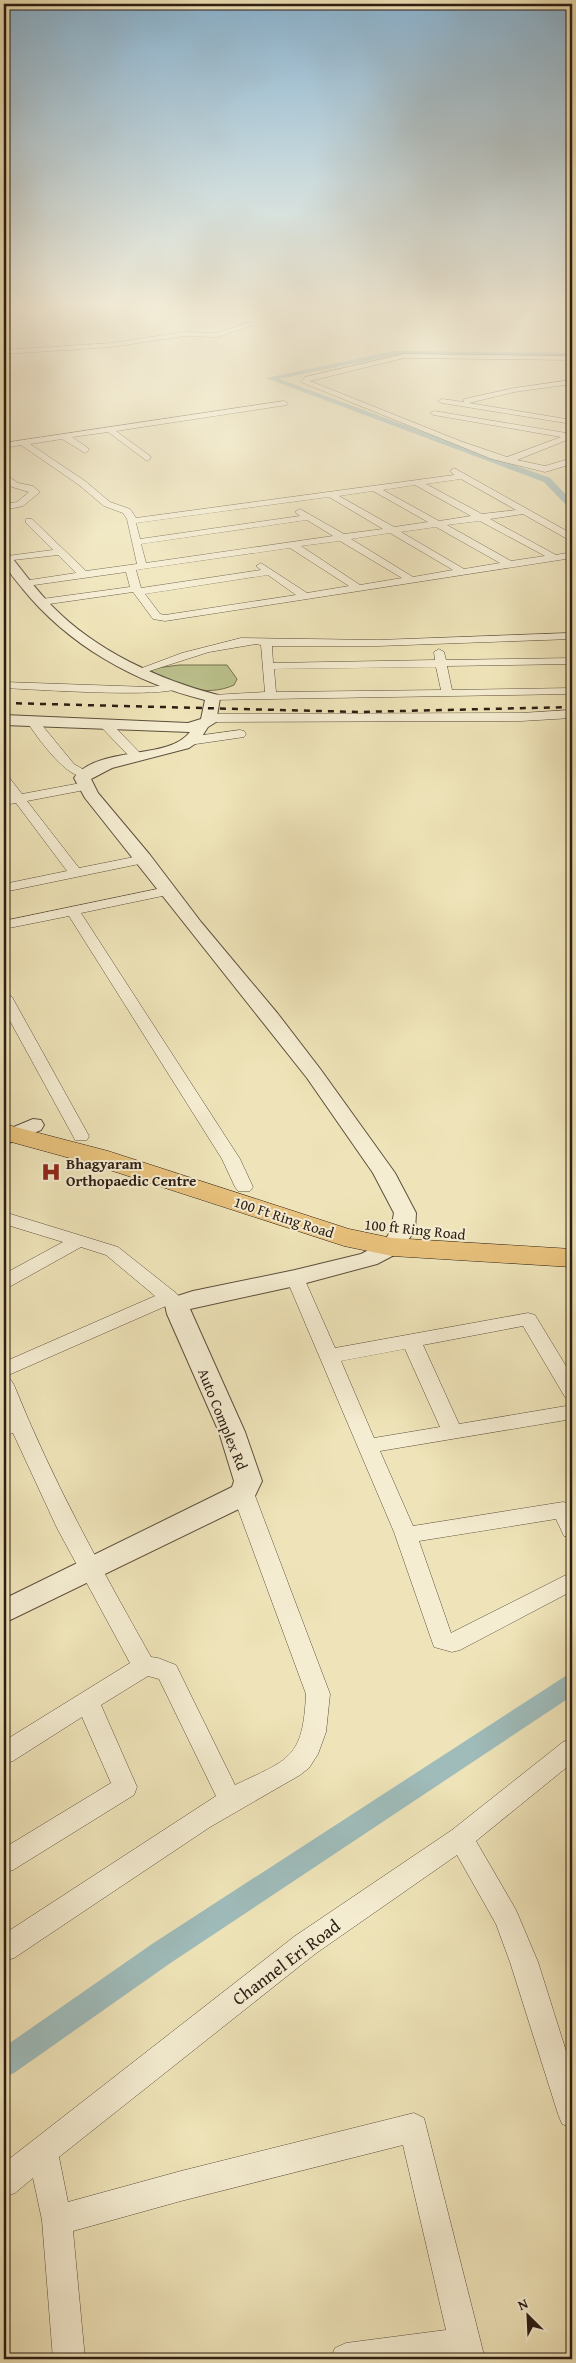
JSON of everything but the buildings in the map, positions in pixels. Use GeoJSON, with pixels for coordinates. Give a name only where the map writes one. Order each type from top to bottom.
{"type":"FeatureCollection","features":[{"type":"Feature","properties":{"kind":"main road","name":"100 Ft Ring Road"},"geometry":{"type":"LineString","coordinates":[[12,1130],[344,1237],[398,1239],[572,1258]]}},
{"type":"Feature","properties":{"kind":"main road","name":"100 ft Ring Road"},"geometry":{"type":"LineString","coordinates":[[12,1130],[81,1136],[170,1160],[244,1187],[356,1222],[398,1239],[572,1242]]}},
{"type":"Feature","properties":{"kind":"street"},"geometry":{"type":"LineString","coordinates":[[4,445],[201,415]]}},
{"type":"Feature","properties":{"kind":"street"},"geometry":{"type":"LineString","coordinates":[[386,415],[457,443],[508,460],[545,469],[570,463]]}},
{"type":"Feature","properties":{"kind":"street"},"geometry":{"type":"LineString","coordinates":[[453,415],[571,436]]}},
{"type":"Feature","properties":{"kind":"street"},"geometry":{"type":"LineString","coordinates":[[532,415],[572,422]]}},
{"type":"Feature","properties":{"kind":"street"},"geometry":{"type":"LineString","coordinates":[[109,429],[147,458]]}},
{"type":"Feature","properties":{"kind":"street"},"geometry":{"type":"LineString","coordinates":[[4,436],[82,483],[107,504],[127,511],[132,520],[142,566]]}},
{"type":"Feature","properties":{"kind":"street"},"geometry":{"type":"LineString","coordinates":[[64,436],[85,450]]}},
{"type":"Feature","properties":{"kind":"street"},"geometry":{"type":"LineString","coordinates":[[508,460],[571,436]]}},
{"type":"Feature","properties":{"kind":"street"},"geometry":{"type":"LineString","coordinates":[[452,469],[572,538]]}},
{"type":"Feature","properties":{"kind":"street"},"geometry":{"type":"LineString","coordinates":[[4,476],[15,485],[30,488],[36,492],[20,504],[4,507]]}},
{"type":"Feature","properties":{"kind":"street"},"geometry":{"type":"LineString","coordinates":[[132,520],[463,476]]}},
{"type":"Feature","properties":{"kind":"street"},"geometry":{"type":"LineString","coordinates":[[416,482],[555,558]]}},
{"type":"Feature","properties":{"kind":"street"},"geometry":{"type":"LineString","coordinates":[[374,488],[510,565]]}},
{"type":"Feature","properties":{"kind":"street"},"geometry":{"type":"LineString","coordinates":[[330,494],[463,572]]}},
{"type":"Feature","properties":{"kind":"street"},"geometry":{"type":"LineString","coordinates":[[280,500],[344,537],[412,580]]}},
{"type":"Feature","properties":{"kind":"street"},"geometry":{"type":"LineString","coordinates":[[26,583],[526,511]]}},
{"type":"Feature","properties":{"kind":"street"},"geometry":{"type":"LineString","coordinates":[[136,542],[310,517]]}},
{"type":"Feature","properties":{"kind":"street"},"geometry":{"type":"LineString","coordinates":[[29,520],[84,575]]}},
{"type":"Feature","properties":{"kind":"street"},"geometry":{"type":"LineString","coordinates":[[292,545],[358,588]]}},
{"type":"Feature","properties":{"kind":"street"},"geometry":{"type":"LineString","coordinates":[[5,557],[60,552]]}},
{"type":"Feature","properties":{"kind":"street"},"geometry":{"type":"LineString","coordinates":[[240,552],[305,596]]}},
{"type":"Feature","properties":{"kind":"street"},"geometry":{"type":"LineString","coordinates":[[130,568],[138,591],[158,616],[165,618],[572,555]]}},
{"type":"Feature","properties":{"kind":"street"},"geometry":{"type":"LineString","coordinates":[[5,557],[42,602],[64,624],[82,638],[140,671],[175,687],[213,698],[271,695],[572,691]]}},
{"type":"Feature","properties":{"kind":"street"},"geometry":{"type":"LineString","coordinates":[[42,602],[138,591],[269,572]]}},
{"type":"Feature","properties":{"kind":"street"},"geometry":{"type":"LineString","coordinates":[[140,671],[218,647],[250,641],[268,643],[436,642],[572,636]]}},
{"type":"Feature","properties":{"kind":"street"},"geometry":{"type":"LineString","coordinates":[[436,642],[442,663],[447,694]]}},
{"type":"Feature","properties":{"kind":"street"},"geometry":{"type":"LineString","coordinates":[[268,643],[266,646],[271,695]]}},
{"type":"Feature","properties":{"kind":"street"},"geometry":{"type":"LineString","coordinates":[[268,666],[572,661]]}},
{"type":"Feature","properties":{"kind":"street"},"geometry":{"type":"LineString","coordinates":[[4,685],[149,690],[175,687]]}},
{"type":"Feature","properties":{"kind":"street"},"geometry":{"type":"LineString","coordinates":[[189,741],[195,737],[206,721],[213,698]]}},
{"type":"Feature","properties":{"kind":"street"},"geometry":{"type":"LineString","coordinates":[[4,720],[155,725],[178,729],[206,721],[502,717],[572,714]]}},
{"type":"Feature","properties":{"kind":"street"},"geometry":{"type":"LineString","coordinates":[[4,1370],[173,1301],[193,1300],[369,1259],[398,1239],[405,1213],[384,1173],[277,1025],[91,795],[86,780],[70,767],[33,722]]}},
{"type":"Feature","properties":{"kind":"street"},"geometry":{"type":"LineString","coordinates":[[105,724],[137,757]]}},
{"type":"Feature","properties":{"kind":"street"},"geometry":{"type":"LineString","coordinates":[[4,801],[86,780],[101,766],[189,741],[240,734]]}},
{"type":"Feature","properties":{"kind":"street"},"geometry":{"type":"LineString","coordinates":[[4,779],[76,873]]}},
{"type":"Feature","properties":{"kind":"street"},"geometry":{"type":"LineString","coordinates":[[4,888],[144,859]]}},
{"type":"Feature","properties":{"kind":"street"},"geometry":{"type":"LineString","coordinates":[[4,926],[167,891]]}},
{"type":"Feature","properties":{"kind":"street"},"geometry":{"type":"LineString","coordinates":[[73,911],[230,1159],[244,1187]]}},
{"type":"Feature","properties":{"kind":"street"},"geometry":{"type":"LineString","coordinates":[[4,997],[81,1136]]}},
{"type":"Feature","properties":{"kind":"street"},"geometry":{"type":"LineString","coordinates":[[4,1218],[77,1242],[112,1251],[173,1301]]}},
{"type":"Feature","properties":{"kind":"street"},"geometry":{"type":"LineString","coordinates":[[4,1282],[77,1242]]}},
{"type":"Feature","properties":{"kind":"street"},"geometry":{"type":"LineString","coordinates":[[294,1278],[330,1356],[406,1535],[442,1640],[452,1642],[572,1581]]}},
{"type":"Feature","properties":{"kind":"street","name":"Auto Complex Rd"},"geometry":{"type":"LineString","coordinates":[[4,1612],[91,1571],[235,1499],[243,1493],[248,1481],[232,1432],[173,1301]]}},
{"type":"Feature","properties":{"kind":"street"},"geometry":{"type":"LineString","coordinates":[[330,1356],[528,1319],[572,1392]]}},
{"type":"Feature","properties":{"kind":"street"},"geometry":{"type":"LineString","coordinates":[[411,1341],[453,1432]]}},
{"type":"Feature","properties":{"kind":"street"},"geometry":{"type":"LineString","coordinates":[[4,1385],[11,1426],[144,1666]]}},
{"type":"Feature","properties":{"kind":"street"},"geometry":{"type":"LineString","coordinates":[[368,1446],[572,1412]]}},
{"type":"Feature","properties":{"kind":"street"},"geometry":{"type":"LineString","coordinates":[[4,1949],[230,1800],[294,1765],[305,1754],[317,1716],[318,1694],[243,1493]]}},
{"type":"Feature","properties":{"kind":"street"},"geometry":{"type":"LineString","coordinates":[[406,1535],[567,1509],[572,1530]]}},
{"type":"Feature","properties":{"kind":"street"},"geometry":{"type":"LineString","coordinates":[[4,1754],[87,1700],[144,1666],[158,1667],[168,1672],[230,1800]]}},
{"type":"Feature","properties":{"kind":"street"},"geometry":{"type":"LineString","coordinates":[[4,1862],[125,1787],[87,1700]]}},
{"type":"Feature","properties":{"kind":"street","name":"Channel Eri Road"},"geometry":{"type":"LineString","coordinates":[[4,2182],[305,1945],[461,1838],[572,1749]]}},
{"type":"Feature","properties":{"kind":"street"},"geometry":{"type":"LineString","coordinates":[[461,1838],[507,1919],[524,1962],[572,2114]]}},
{"type":"Feature","properties":{"kind":"street"},"geometry":{"type":"LineString","coordinates":[[57,2220],[181,2186],[414,2128],[467,2351],[346,2359]]}},
{"type":"Feature","properties":{"kind":"street"},"geometry":{"type":"LineString","coordinates":[[43,2152],[57,2220],[69,2359]]}},
{"type":"Feature","properties":{"kind":"green space"},"geometry":{"type":"Polygon","coordinates":[[[179,665],[227,665],[237,679],[234,685],[223,689],[201,690],[179,685],[149,669],[179,665]]]}},
{"type":"Feature","properties":{"kind":"waterway"},"geometry":{"type":"LineString","coordinates":[[371,415],[547,480],[572,506]]}},
{"type":"Feature","properties":{"kind":"waterway"},"geometry":{"type":"LineString","coordinates":[[4,2063],[162,1953],[572,1684]]}},
{"type":"Feature","properties":{"kind":"railway"},"geometry":{"type":"LineString","coordinates":[[4,703],[359,712],[572,707]]}},
{"type":"Feature","properties":{"kind":"place","name":"Bhagyaram Orthopaedic Centre"},"geometry":{"type":"Point","coordinates":[51,1172]}}]}
